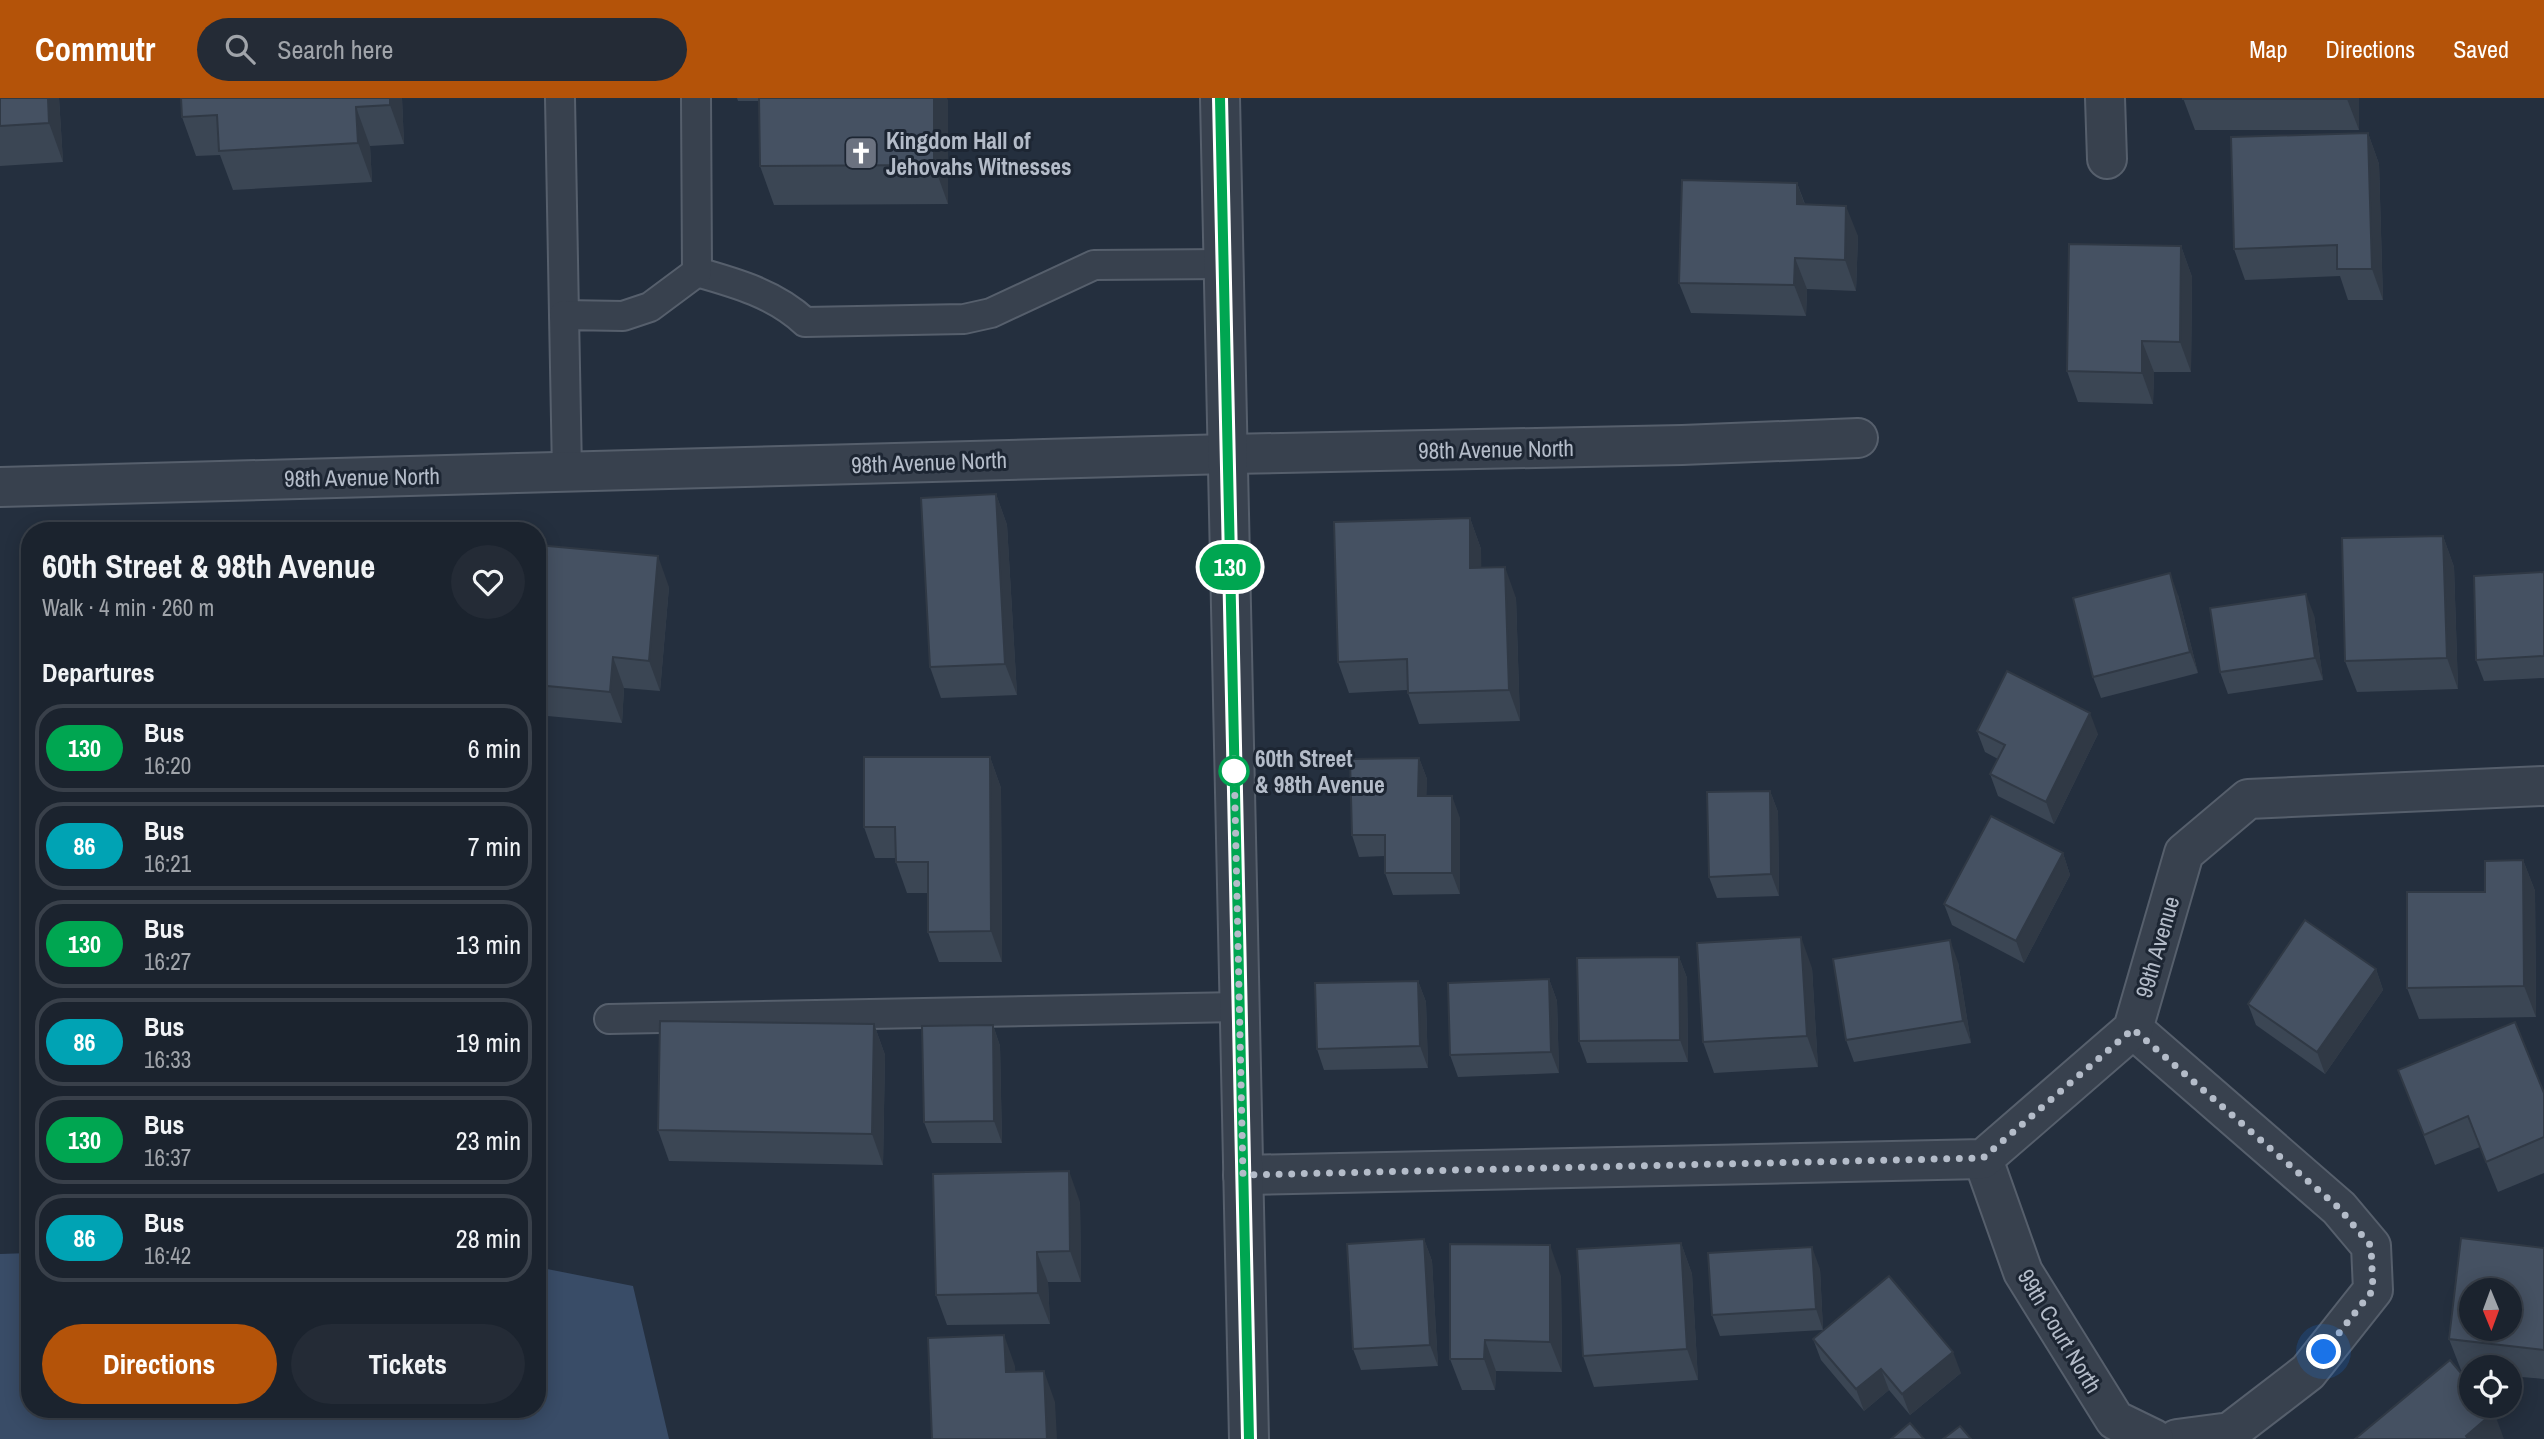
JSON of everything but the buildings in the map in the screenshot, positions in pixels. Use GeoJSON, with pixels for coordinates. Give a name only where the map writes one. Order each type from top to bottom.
{"type":"FeatureCollection","features":[{"type":"Feature","properties":{"kind":"street"},"geometry":{"type":"LineString","coordinates":[[1220,98],[1249,1439]]}},
{"type":"Feature","properties":{"kind":"street"},"geometry":{"type":"LineString","coordinates":[[2105,98],[2107,159]]}},
{"type":"Feature","properties":{"kind":"street","name":"98th Avenue North"},"geometry":{"type":"LineString","coordinates":[[0,487],[1228,454],[1682,445],[1858,438]]}},
{"type":"Feature","properties":{"kind":"street","name":"99th Avenue"},"geometry":{"type":"LineString","coordinates":[[1983,1158],[2133,1029],[2184,853],[2248,799],[2544,786]]}},
{"type":"Feature","properties":{"kind":"street"},"geometry":{"type":"LineString","coordinates":[[2133,1029],[2339,1208],[2371,1246],[2373,1290],[2308,1372],[2230,1432],[2177,1439]]}},
{"type":"Feature","properties":{"kind":"street"},"geometry":{"type":"LineString","coordinates":[[1243,1175],[1983,1158]]}},
{"type":"Feature","properties":{"kind":"street","name":"99th Court North"},"geometry":{"type":"LineString","coordinates":[[1983,1158],[2023,1272],[2115,1420],[2154,1439]]}},
{"type":"Feature","properties":{"kind":"lane"},"geometry":{"type":"LineString","coordinates":[[560,98],[567,472]]}},
{"type":"Feature","properties":{"kind":"lane"},"geometry":{"type":"LineString","coordinates":[[695,98],[698,272]]}},
{"type":"Feature","properties":{"kind":"lane"},"geometry":{"type":"LineString","coordinates":[[698,272],[739,284],[786,304],[805,322],[964,319],[982,315],[1094,265],[1224,264]]}},
{"type":"Feature","properties":{"kind":"lane"},"geometry":{"type":"LineString","coordinates":[[564,315],[624,316],[650,307],[698,272]]}},
{"type":"Feature","properties":{"kind":"lane"},"geometry":{"type":"LineString","coordinates":[[609,1019],[1240,1007]]}},
{"type":"Feature","properties":{"kind":"water"},"geometry":{"type":"Polygon","coordinates":[[[21,1253],[21,1418],[546,1418],[546,1269],[633,1286],[669,1439],[0,1439],[0,1254],[21,1253]]]}},
{"type":"Feature","properties":{"kind":"bus line","name":"130"},"geometry":{"type":"LineString","coordinates":[[1220,98],[1249,1439]]}},
{"type":"Feature","properties":{"kind":"place","name":"Kingdom Hall of Jehovahs Witnesses"},"geometry":{"type":"Point","coordinates":[861,153]}},
{"type":"Feature","properties":{"kind":"place","name":"60th Street & 98th Avenue"},"geometry":{"type":"Point","coordinates":[1234,771]}},
{"type":"Feature","properties":{"kind":"route"},"geometry":{"type":"LineString","coordinates":[[1234,771],[1234,758],[1243,1175],[1983,1158],[2133,1029],[2339,1208],[2371,1246],[2373,1290],[2324,1352]]}}]}
